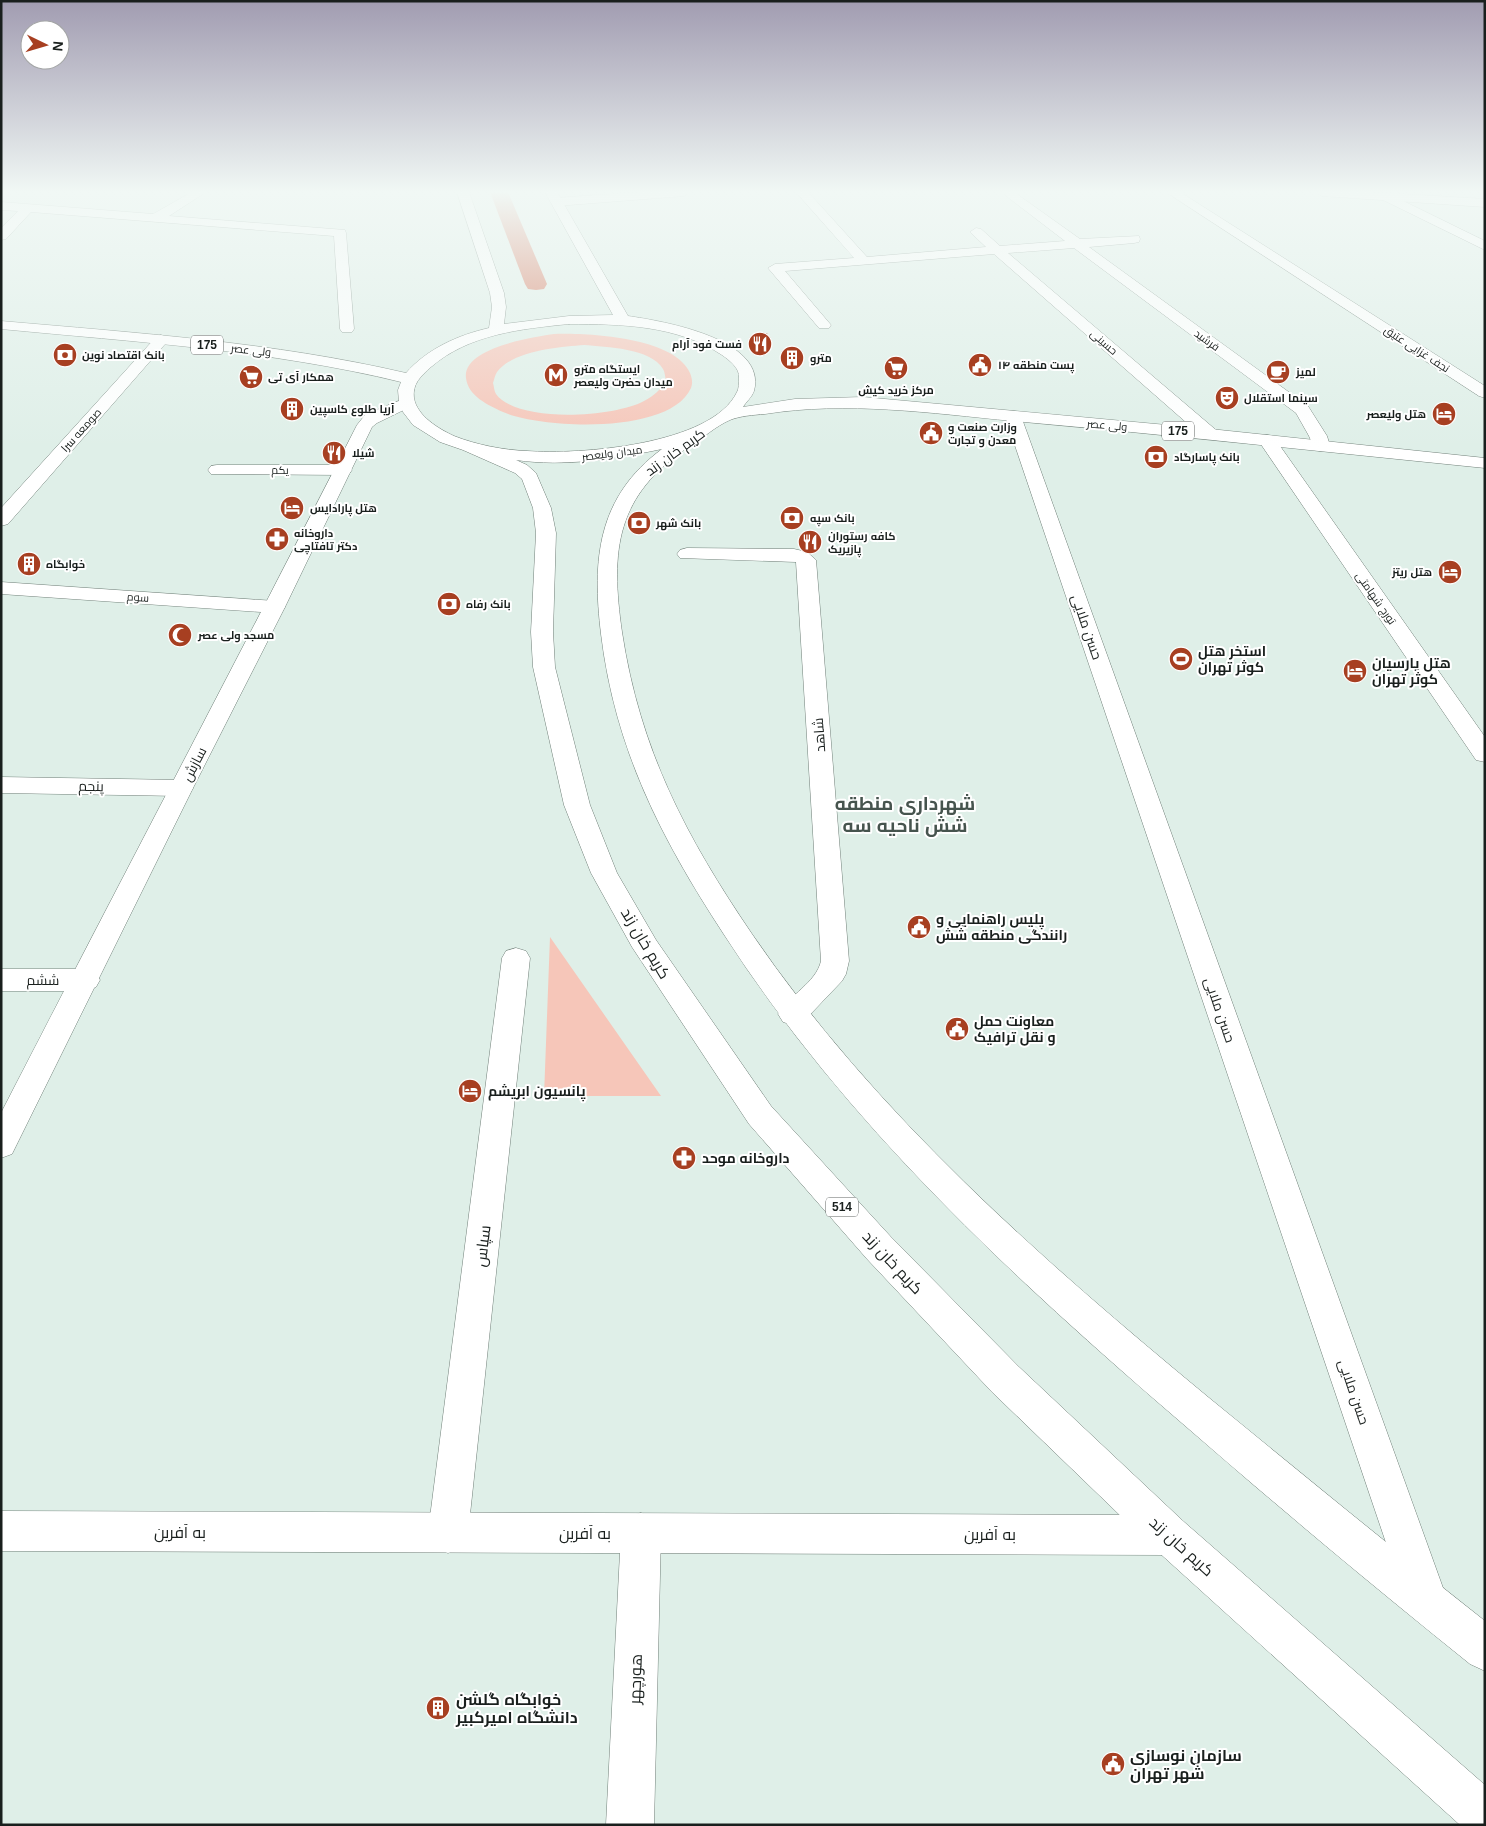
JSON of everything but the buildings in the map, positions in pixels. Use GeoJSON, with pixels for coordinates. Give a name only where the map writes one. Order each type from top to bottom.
{"type":"FeatureCollection","features":[{"type":"Feature","properties":{"kind":"street"},"geometry":{"type":"LineString","coordinates":[[344,277],[348,329]]}},
{"type":"Feature","properties":{"kind":"street"},"geometry":{"type":"LineString","coordinates":[[492,277],[499,307],[496,330]]}},
{"type":"Feature","properties":{"kind":"street"},"geometry":{"type":"LineString","coordinates":[[599,277],[623,320]]}},
{"type":"Feature","properties":{"kind":"street"},"geometry":{"type":"LineString","coordinates":[[783,277],[824,325]]}},
{"type":"Feature","properties":{"kind":"street","name":"حسینی"},"geometry":{"type":"LineString","coordinates":[[1029,277],[1210,434]]}},
{"type":"Feature","properties":{"kind":"street","name":"فرشید"},"geometry":{"type":"LineString","coordinates":[[1122,277],[1302,410],[1314,428],[1321,446]]}},
{"type":"Feature","properties":{"kind":"street","name":"نجف غزایی عتیق"},"geometry":{"type":"LineString","coordinates":[[1305,277],[1485,393]]}},
{"type":"Feature","properties":{"kind":"street","name":"میدان ولیعصر"},"geometry":{"type":"LineString","coordinates":[[406,402],[420,422],[441,436],[470,447],[517,456],[546,458],[597,456],[651,448],[673,442],[720,419],[740,400],[747,387],[747,373],[744,365],[738,358],[721,347],[699,336],[672,328],[623,320],[569,320],[496,330],[458,343],[440,352],[426,362],[410,379]]}},
{"type":"Feature","properties":{"kind":"street","name":"ولی عصر"},"geometry":{"type":"LineString","coordinates":[[1,325],[304,356],[410,379]]}},
{"type":"Feature","properties":{"kind":"street","name":"صومعه سرا"},"geometry":{"type":"LineString","coordinates":[[1,520],[161,340]]}},
{"type":"Feature","properties":{"kind":"street"},"geometry":{"type":"LineString","coordinates":[[406,402],[406,388],[410,379]]}},
{"type":"Feature","properties":{"kind":"street","name":"سازش"},"geometry":{"type":"LineString","coordinates":[[1,1145],[86,980],[181,788],[275,607],[365,425],[371,419],[406,402]]}},
{"type":"Feature","properties":{"kind":"street","name":"ولی عصر"},"geometry":{"type":"LineString","coordinates":[[720,419],[794,404],[863,402],[1210,434],[1485,463]]}},
{"type":"Feature","properties":{"kind":"street","name":"حسن ملایی"},"geometry":{"type":"LineString","coordinates":[[1013,416],[1428,1603]]}},
{"type":"Feature","properties":{"kind":"street","name":"کریم خان زند"},"geometry":{"type":"LineString","coordinates":[[720,419],[644,473],[633,488],[620,513],[607,552],[609,609],[617,674],[635,741],[665,816],[729,923],[767,980],[846,1079],[918,1156],[1007,1246],[1155,1377],[1485,1649]]}},
{"type":"Feature","properties":{"kind":"street","name":"تورج شهامتی"},"geometry":{"type":"LineString","coordinates":[[1267,440],[1485,755]]}},
{"type":"Feature","properties":{"kind":"street","name":"کریم خان زند"},"geometry":{"type":"LineString","coordinates":[[470,447],[520,469],[530,477],[542,508],[546,533],[542,632],[544,667],[577,805],[604,873],[646,947],[760,1115],[878,1248],[1005,1379],[1169,1535],[1485,1816]]}},
{"type":"Feature","properties":{"kind":"street","name":"یکم"},"geometry":{"type":"LineString","coordinates":[[217,470],[343,470]]}},
{"type":"Feature","properties":{"kind":"street","name":"شاهد"},"geometry":{"type":"LineString","coordinates":[[687,554],[794,555],[806,560],[835,961],[832,974],[793,1014]]}},
{"type":"Feature","properties":{"kind":"street","name":"سوم"},"geometry":{"type":"LineString","coordinates":[[1,588],[275,607]]}},
{"type":"Feature","properties":{"kind":"street","name":"پنجم"},"geometry":{"type":"LineString","coordinates":[[1,785],[181,788]]}},
{"type":"Feature","properties":{"kind":"street","name":"سپاس"},"geometry":{"type":"LineString","coordinates":[[448,1533],[516,958]]}},
{"type":"Feature","properties":{"kind":"street","name":"ششم"},"geometry":{"type":"LineString","coordinates":[[1,980],[86,980]]}},
{"type":"Feature","properties":{"kind":"street","name":"به آفرین"},"geometry":{"type":"LineString","coordinates":[[1,1531],[1169,1535]]}},
{"type":"Feature","properties":{"kind":"street","name":"هورچهر"},"geometry":{"type":"LineString","coordinates":[[630,1825],[641,1533]]}},
{"type":"Feature","properties":{"kind":"shaded area"},"geometry":{"type":"Polygon","coordinates":[[[554,334],[608,336],[649,345],[667,352],[681,361],[691,375],[691,388],[678,403],[658,414],[633,421],[604,424],[546,422],[521,418],[491,406],[471,390],[466,378],[468,368],[475,359],[487,352],[516,341],[554,334]],[[584,345],[538,351],[514,359],[496,373],[493,383],[495,393],[507,404],[524,410],[545,414],[590,414],[630,407],[644,401],[651,397],[666,381],[663,369],[649,357],[627,350],[584,345]]]}},
{"type":"Feature","properties":{"kind":"shaded area"},"geometry":{"type":"Polygon","coordinates":[[[550,937],[661,1096],[544,1096],[550,937]]]}},
{"type":"Feature","properties":{"kind":"waterway"},"geometry":{"type":"LineString","coordinates":[[533,277],[536,284]]}},
{"type":"Feature","properties":{"kind":"place","name":"فست فود آرام"},"geometry":{"type":"Point","coordinates":[760,344]}},
{"type":"Feature","properties":{"kind":"place","name":"بانک اقتصاد نوین"},"geometry":{"type":"Point","coordinates":[65,355]}},
{"type":"Feature","properties":{"kind":"place","name":"مترو"},"geometry":{"type":"Point","coordinates":[792,358]}},
{"type":"Feature","properties":{"kind":"place","name":"پست منطقه ۱۴"},"geometry":{"type":"Point","coordinates":[980,365]}},
{"type":"Feature","properties":{"kind":"place","name":"مرکز خرید کیش"},"geometry":{"type":"Point","coordinates":[896,368]}},
{"type":"Feature","properties":{"kind":"place","name":"لمیز"},"geometry":{"type":"Point","coordinates":[1278,372]}},
{"type":"Feature","properties":{"kind":"place","name":"ایستگاه مترو میدان حضرت ولیعصر"},"geometry":{"type":"Point","coordinates":[556,375]}},
{"type":"Feature","properties":{"kind":"place","name":"همکار آی تی"},"geometry":{"type":"Point","coordinates":[251,377]}},
{"type":"Feature","properties":{"kind":"place","name":"سینما استقلال"},"geometry":{"type":"Point","coordinates":[1227,398]}},
{"type":"Feature","properties":{"kind":"place","name":"آریا طلوع کاسپین"},"geometry":{"type":"Point","coordinates":[292,409]}},
{"type":"Feature","properties":{"kind":"place","name":"هتل ولیعصر"},"geometry":{"type":"Point","coordinates":[1444,414]}},
{"type":"Feature","properties":{"kind":"place","name":"وزارت صنعت و معدن و تجارت"},"geometry":{"type":"Point","coordinates":[931,433]}},
{"type":"Feature","properties":{"kind":"place","name":"شیلا"},"geometry":{"type":"Point","coordinates":[334,453]}},
{"type":"Feature","properties":{"kind":"place","name":"بانک پاسارگاد"},"geometry":{"type":"Point","coordinates":[1156,457]}},
{"type":"Feature","properties":{"kind":"place","name":"هتل پارادایس"},"geometry":{"type":"Point","coordinates":[292,508]}},
{"type":"Feature","properties":{"kind":"place","name":"بانک سپه"},"geometry":{"type":"Point","coordinates":[792,518]}},
{"type":"Feature","properties":{"kind":"place","name":"بانک شهر"},"geometry":{"type":"Point","coordinates":[639,523]}},
{"type":"Feature","properties":{"kind":"place","name":"داروخانه دکتر تافتاچی"},"geometry":{"type":"Point","coordinates":[277,539]}},
{"type":"Feature","properties":{"kind":"place","name":"کافه رستوران پازیریک"},"geometry":{"type":"Point","coordinates":[810,542]}},
{"type":"Feature","properties":{"kind":"place","name":"خوابگاه"},"geometry":{"type":"Point","coordinates":[29,564]}},
{"type":"Feature","properties":{"kind":"place","name":"هتل ریتز"},"geometry":{"type":"Point","coordinates":[1450,572]}},
{"type":"Feature","properties":{"kind":"place","name":"بانک رفاه"},"geometry":{"type":"Point","coordinates":[449,604]}},
{"type":"Feature","properties":{"kind":"place","name":"مسجد ولی عصر"},"geometry":{"type":"Point","coordinates":[180,635]}},
{"type":"Feature","properties":{"kind":"place","name":"استخر هتل کوثر تهران"},"geometry":{"type":"Point","coordinates":[1181,659]}},
{"type":"Feature","properties":{"kind":"place","name":"هتل پارسیان کوثر تهران"},"geometry":{"type":"Point","coordinates":[1355,671]}},
{"type":"Feature","properties":{"kind":"place","name":"پلیس راهنمایی و رانندگی منطقه شش"},"geometry":{"type":"Point","coordinates":[919,927]}},
{"type":"Feature","properties":{"kind":"place","name":"معاونت حمل و نقل ترافیک"},"geometry":{"type":"Point","coordinates":[957,1029]}},
{"type":"Feature","properties":{"kind":"place","name":"پانسیون ابریشم"},"geometry":{"type":"Point","coordinates":[470,1091]}},
{"type":"Feature","properties":{"kind":"place","name":"داروخانه موحد"},"geometry":{"type":"Point","coordinates":[684,1158]}},
{"type":"Feature","properties":{"kind":"place","name":"خوابگاه گلشن دانشگاه امیرکبیر"},"geometry":{"type":"Point","coordinates":[438,1708]}},
{"type":"Feature","properties":{"kind":"place","name":"سازمان نوسازی شهر تهران"},"geometry":{"type":"Point","coordinates":[1113,1764]}},
{"type":"Feature","properties":{"kind":"district","name":"شهرداری منطقه شش ناحیه سه"},"geometry":{"type":"Point","coordinates":[905,814]}}]}
